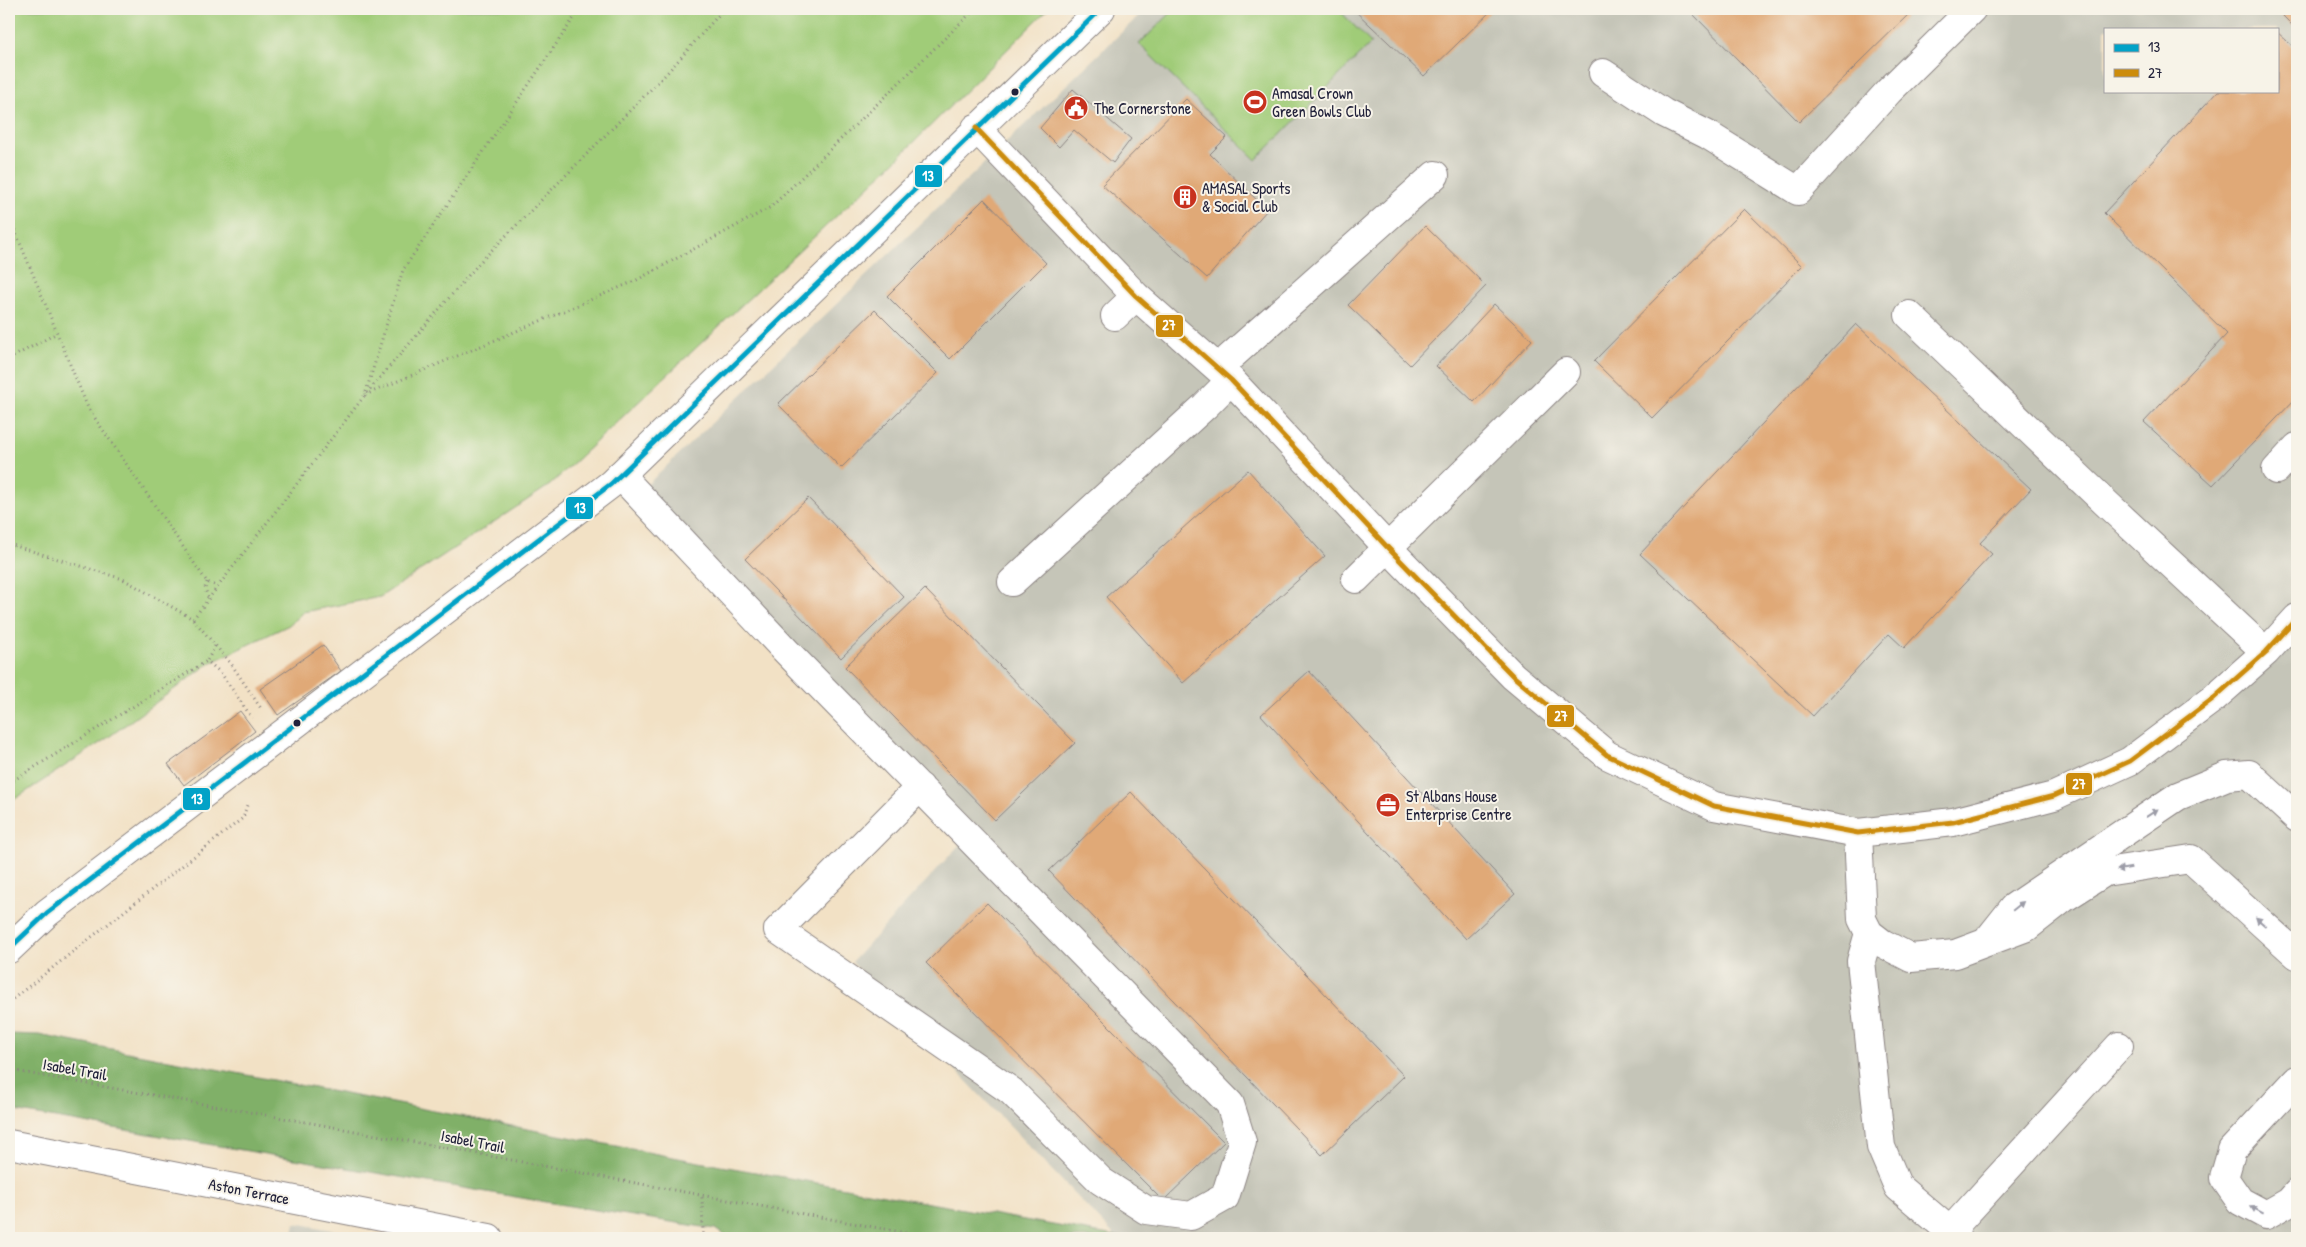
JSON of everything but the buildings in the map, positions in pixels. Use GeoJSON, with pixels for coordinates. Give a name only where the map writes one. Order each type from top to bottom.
{"type":"FeatureCollection","features":[{"type":"Feature","properties":{"kind":"street"},"geometry":{"type":"LineString","coordinates":[[9,949],[47,913],[620,475],[976,128],[1101,9]]}},
{"type":"Feature","properties":{"kind":"street"},"geometry":{"type":"LineString","coordinates":[[1603,73],[1664,112],[1708,135],[1798,191],[1889,91],[1972,9]]}},
{"type":"Feature","properties":{"kind":"street"},"geometry":{"type":"LineString","coordinates":[[976,128],[1136,296],[1224,374],[1389,549],[1513,676],[1607,755],[1714,806],[1858,833],[1952,822],[2054,796],[2130,761],[2214,698],[2266,652],[2297,618]]}},
{"type":"Feature","properties":{"kind":"street"},"geometry":{"type":"LineString","coordinates":[[1012,582],[1205,406],[1224,374],[1435,174]]}},
{"type":"Feature","properties":{"kind":"street"},"geometry":{"type":"LineString","coordinates":[[1115,316],[1136,296]]}},
{"type":"Feature","properties":{"kind":"street"},"geometry":{"type":"LineString","coordinates":[[1910,315],[2108,506],[2266,652]]}},
{"type":"Feature","properties":{"kind":"street"},"geometry":{"type":"LineString","coordinates":[[1356,579],[1389,549],[1566,372]]}},
{"type":"Feature","properties":{"kind":"street"},"geometry":{"type":"LineString","coordinates":[[2276,470],[2297,447]]}},
{"type":"Feature","properties":{"kind":"street"},"geometry":{"type":"LineString","coordinates":[[620,475],[706,568],[1230,1104],[1242,1142],[1225,1197],[1191,1216],[1146,1210],[1101,1181],[1011,1091],[778,930],[920,787]]}},
{"type":"Feature","properties":{"kind":"street"},"geometry":{"type":"LineString","coordinates":[[1986,942],[2014,907],[2178,796],[2226,776],[2249,774],[2297,818]]}},
{"type":"Feature","properties":{"kind":"street"},"geometry":{"type":"LineString","coordinates":[[1858,833],[1862,919],[1869,933],[1882,943],[1911,958],[1955,954],[2027,927],[2064,898],[2105,872],[2191,859],[2297,955]]}},
{"type":"Feature","properties":{"kind":"street"},"geometry":{"type":"LineString","coordinates":[[1869,933],[1861,961],[1881,1147],[1898,1187],[1954,1235],[2119,1046]]}},
{"type":"Feature","properties":{"kind":"street"},"geometry":{"type":"LineString","coordinates":[[2297,1080],[2232,1150],[2224,1178],[2240,1201],[2266,1215],[2289,1202],[2297,1192]]}},
{"type":"Feature","properties":{"kind":"street","name":"Aston Terrace"},"geometry":{"type":"LineString","coordinates":[[9,1144],[489,1238]]}},
{"type":"Feature","properties":{"kind":"path"},"geometry":{"type":"LineString","coordinates":[[365,395],[403,270],[580,9]]}},
{"type":"Feature","properties":{"kind":"path"},"geometry":{"type":"LineString","coordinates":[[193,619],[365,395],[481,261],[666,73],[724,9]]}},
{"type":"Feature","properties":{"kind":"path"},"geometry":{"type":"LineString","coordinates":[[365,395],[635,281],[771,207],[975,9]]}},
{"type":"Feature","properties":{"kind":"path"},"geometry":{"type":"LineString","coordinates":[[9,216],[88,408],[208,582],[217,586]]}},
{"type":"Feature","properties":{"kind":"path"},"geometry":{"type":"LineString","coordinates":[[9,359],[57,333]]}},
{"type":"Feature","properties":{"kind":"path"},"geometry":{"type":"LineString","coordinates":[[9,544],[123,580],[193,619],[232,665],[274,740]]}},
{"type":"Feature","properties":{"kind":"path"},"geometry":{"type":"LineString","coordinates":[[208,582],[205,588],[208,598]]}},
{"type":"Feature","properties":{"kind":"path"},"geometry":{"type":"LineString","coordinates":[[9,783],[207,661],[216,646]]}},
{"type":"Feature","properties":{"kind":"path"},"geometry":{"type":"LineString","coordinates":[[207,661],[221,673],[274,740]]}},
{"type":"Feature","properties":{"kind":"path"},"geometry":{"type":"LineString","coordinates":[[9,1002],[243,818],[250,799]]}},
{"type":"Feature","properties":{"kind":"path","name":"Isabel Trail"},"geometry":{"type":"LineString","coordinates":[[9,1070],[318,1124],[933,1238]]}},
{"type":"Feature","properties":{"kind":"path"},"geometry":{"type":"LineString","coordinates":[[700,1238],[703,1233],[702,1196]]}},
{"type":"Feature","properties":{"kind":"shaded area"},"geometry":{"type":"Polygon","coordinates":[[[1146,9],[2297,9],[2297,1238],[1116,1237],[852,962],[963,841],[632,499],[1146,9]]]}},
{"type":"Feature","properties":{"kind":"shaded area"},"geometry":{"type":"Polygon","coordinates":[[[295,1223],[374,1238],[292,1238],[295,1223]]]}},
{"type":"Feature","properties":{"kind":"green space"},"geometry":{"type":"Polygon","coordinates":[[[9,9],[1048,9],[891,165],[550,485],[380,597],[303,612],[289,625],[210,663],[106,739],[9,803],[9,9]]]}},
{"type":"Feature","properties":{"kind":"green space","name":"Amasal Crown Green Bowls Club"},"geometry":{"type":"Polygon","coordinates":[[[1175,9],[1338,9],[1371,43],[1256,160],[1139,44],[1175,9]]]}},
{"type":"Feature","properties":{"kind":"green space"},"geometry":{"type":"Polygon","coordinates":[[[9,1034],[39,1035],[699,1162],[1126,1238],[728,1238],[715,1229],[539,1201],[9,1110],[9,1034]]]}},
{"type":"Feature","properties":{"kind":"transit line","name":"13"},"geometry":{"type":"LineString","coordinates":[[9,949],[47,913],[611,484],[1101,9]]}},
{"type":"Feature","properties":{"kind":"transit line","name":"27"},"geometry":{"type":"LineString","coordinates":[[976,128],[1136,296],[1231,380],[1389,549],[1513,676],[1607,755],[1714,806],[1858,833],[1953,822],[2054,796],[2130,761],[2214,698],[2266,652],[2297,618]]}},
{"type":"Feature","properties":{"kind":"place","name":"Amasal Crown Green Bowls Club"},"geometry":{"type":"Point","coordinates":[1255,102]}},
{"type":"Feature","properties":{"kind":"place","name":"The Cornerstone"},"geometry":{"type":"Point","coordinates":[1076,108]}},
{"type":"Feature","properties":{"kind":"place","name":"AMASAL Sports & Social Club"},"geometry":{"type":"Point","coordinates":[1185,197]}},
{"type":"Feature","properties":{"kind":"place","name":"St Albans House Enterprise Centre"},"geometry":{"type":"Point","coordinates":[1388,805]}}]}
